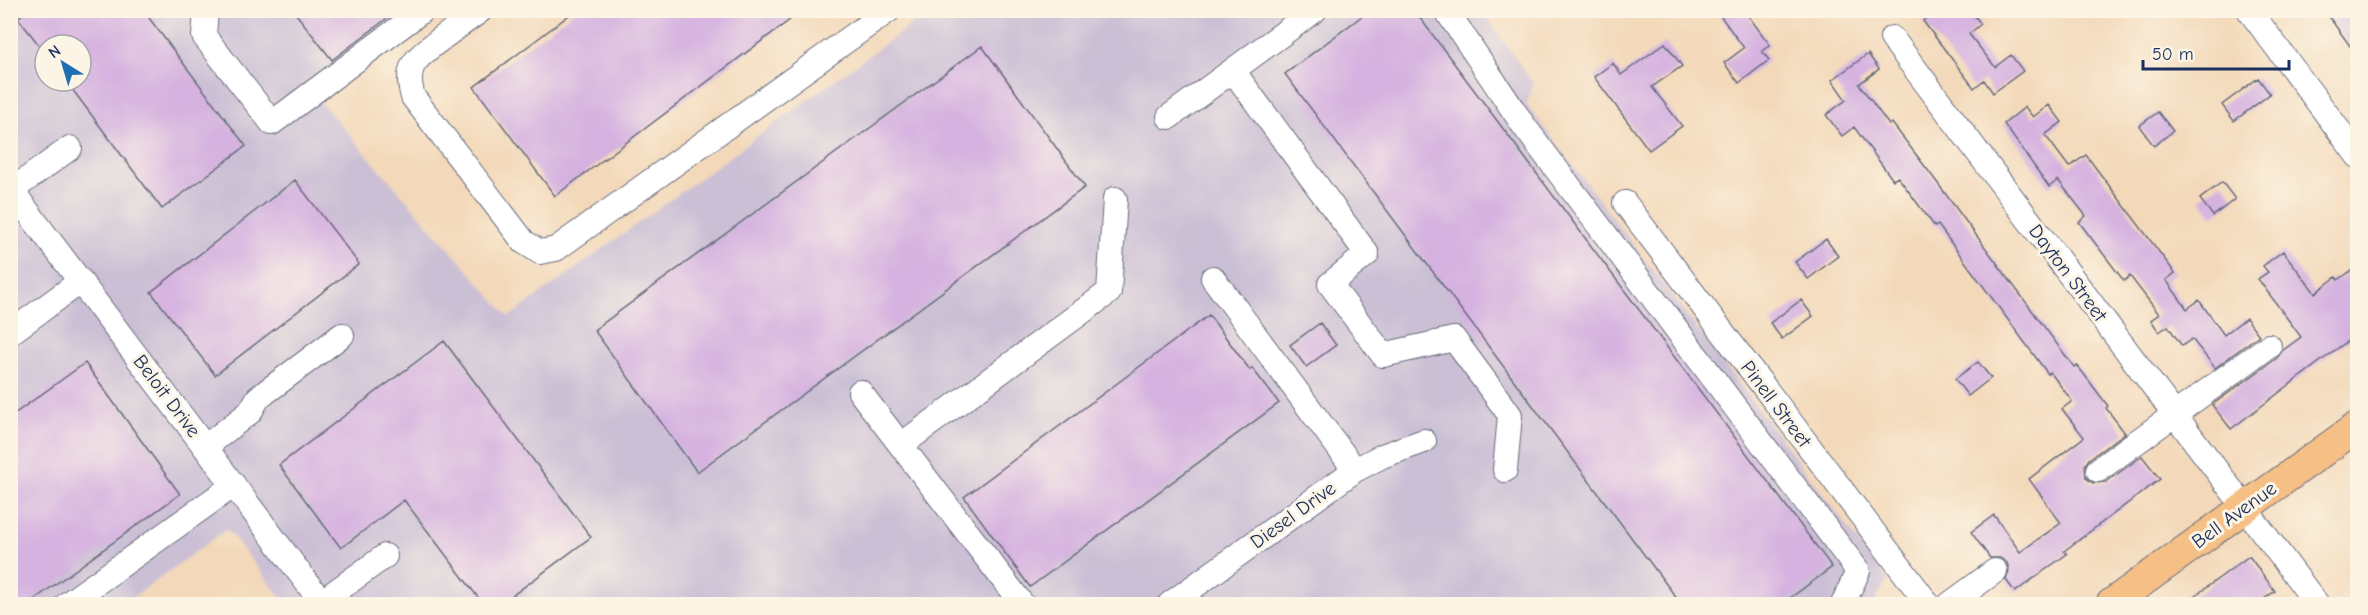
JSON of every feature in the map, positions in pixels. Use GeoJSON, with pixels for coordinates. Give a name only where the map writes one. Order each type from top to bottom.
{"type":"FeatureCollection","features":[{"type":"Feature","properties":{"kind":"main road","name":"Bell Avenue"},"geometry":{"type":"LineString","coordinates":[[2120,602],[2244,508],[2358,426]]}},
{"type":"Feature","properties":{"kind":"street"},"geometry":{"type":"LineString","coordinates":[[206,10],[204,36],[272,123],[423,10]]}},
{"type":"Feature","properties":{"kind":"street"},"geometry":{"type":"LineString","coordinates":[[481,10],[419,57],[409,76],[410,85],[413,97],[524,242],[540,252],[556,249],[889,10]]}},
{"type":"Feature","properties":{"kind":"street"},"geometry":{"type":"LineString","coordinates":[[1169,117],[1234,72],[1315,10]]}},
{"type":"Feature","properties":{"kind":"street"},"geometry":{"type":"LineString","coordinates":[[1446,10],[1524,126],[1858,571],[1843,604]]}},
{"type":"Feature","properties":{"kind":"street"},"geometry":{"type":"LineString","coordinates":[[2249,10],[2358,156]]}},
{"type":"Feature","properties":{"kind":"street","name":"Dayton Street"},"geometry":{"type":"LineString","coordinates":[[1892,38],[2317,604]]}},
{"type":"Feature","properties":{"kind":"street"},"geometry":{"type":"LineString","coordinates":[[1234,72],[1367,254],[1330,284],[1383,355],[1454,339],[1510,415],[1505,470]]}},
{"type":"Feature","properties":{"kind":"street"},"geometry":{"type":"LineString","coordinates":[[11,189],[70,148]]}},
{"type":"Feature","properties":{"kind":"street","name":"Beloit Drive"},"geometry":{"type":"LineString","coordinates":[[11,189],[322,603]]}},
{"type":"Feature","properties":{"kind":"street"},"geometry":{"type":"LineString","coordinates":[[901,445],[1109,292],[1115,199]]}},
{"type":"Feature","properties":{"kind":"street","name":"Pinell Street"},"geometry":{"type":"LineString","coordinates":[[1625,203],[1928,604]]}},
{"type":"Feature","properties":{"kind":"street"},"geometry":{"type":"LineString","coordinates":[[1213,278],[1355,470]]}},
{"type":"Feature","properties":{"kind":"street"},"geometry":{"type":"LineString","coordinates":[[10,333],[81,281]]}},
{"type":"Feature","properties":{"kind":"street"},"geometry":{"type":"LineString","coordinates":[[205,447],[250,412],[258,399],[342,335]]}},
{"type":"Feature","properties":{"kind":"street"},"geometry":{"type":"LineString","coordinates":[[2098,470],[2269,346]]}},
{"type":"Feature","properties":{"kind":"street"},"geometry":{"type":"LineString","coordinates":[[860,392],[1022,604]]}},
{"type":"Feature","properties":{"kind":"street","name":"Diesel Drive"},"geometry":{"type":"LineString","coordinates":[[1185,600],[1355,470],[1382,456],[1424,441]]}},
{"type":"Feature","properties":{"kind":"street"},"geometry":{"type":"LineString","coordinates":[[67,604],[234,485]]}},
{"type":"Feature","properties":{"kind":"street"},"geometry":{"type":"LineString","coordinates":[[322,603],[385,556]]}},
{"type":"Feature","properties":{"kind":"street"},"geometry":{"type":"LineString","coordinates":[[1950,604],[1995,571]]}},
{"type":"Feature","properties":{"kind":"shaded area"},"geometry":{"type":"Polygon","coordinates":[[[10,11],[439,11],[319,100],[509,317],[930,11],[1482,11],[1533,83],[1527,105],[1888,580],[1875,600],[1878,604],[286,604],[227,529],[124,604],[11,604],[10,11]]]}},
{"type":"Feature","properties":{"kind":"building"},"geometry":{"type":"Polygon","coordinates":[[[27,10],[143,10],[246,146],[162,209],[75,93],[93,93],[93,33],[33,33],[33,37],[18,18],[27,10]]]}},
{"type":"Feature","properties":{"kind":"building"},"geometry":{"type":"Polygon","coordinates":[[[293,10],[398,10],[332,60],[293,10]]]}},
{"type":"Feature","properties":{"kind":"building"},"geometry":{"type":"Polygon","coordinates":[[[576,10],[803,10],[555,196],[474,87],[576,10]]]}},
{"type":"Feature","properties":{"kind":"building"},"geometry":{"type":"Polygon","coordinates":[[[1370,10],[1414,10],[1832,567],[1782,604],[1681,604],[1285,74],[1370,10]]]}},
{"type":"Feature","properties":{"kind":"building"},"geometry":{"type":"Polygon","coordinates":[[[1716,10],[1744,10],[1770,45],[1762,51],[1769,60],[1739,83],[1724,63],[1744,48],[1716,10]]]}},
{"type":"Feature","properties":{"kind":"building"},"geometry":{"type":"Polygon","coordinates":[[[1936,10],[1970,10],[1981,24],[1969,34],[1995,67],[2011,55],[2023,71],[1993,93],[1984,80],[1974,88],[1923,21],[1936,10]]]}},
{"type":"Feature","properties":{"kind":"building"},"geometry":{"type":"Polygon","coordinates":[[[2324,10],[2358,10],[2358,57],[2324,10]]]}},
{"type":"Feature","properties":{"kind":"building"},"geometry":{"type":"Polygon","coordinates":[[[1665,43],[1682,66],[1652,87],[1682,126],[1649,150],[1594,77],[1613,63],[1621,75],[1665,43]]]}},
{"type":"Feature","properties":{"kind":"building"},"geometry":{"type":"Polygon","coordinates":[[[982,46],[1085,187],[697,472],[594,330],[982,46]]]}},
{"type":"Feature","properties":{"kind":"building"},"geometry":{"type":"Polygon","coordinates":[[[1868,54],[1879,69],[1859,84],[1889,125],[1892,123],[1930,173],[2074,367],[2077,365],[2125,433],[2089,459],[2085,465],[2086,478],[2093,483],[2106,482],[2142,456],[2160,479],[2064,551],[2067,554],[2015,592],[2006,580],[2009,570],[2007,563],[2000,558],[1990,558],[1971,532],[1994,515],[2020,552],[2061,523],[2029,479],[2084,437],[2062,409],[2072,401],[2050,372],[2048,374],[1938,225],[1935,227],[1898,177],[1893,180],[1854,127],[1842,136],[1826,115],[1846,100],[1832,80],[1868,54]]]}},
{"type":"Feature","properties":{"kind":"building"},"geometry":{"type":"Polygon","coordinates":[[[2258,78],[2270,94],[2234,121],[2222,105],[2258,78]]]}},
{"type":"Feature","properties":{"kind":"building"},"geometry":{"type":"Polygon","coordinates":[[[2049,105],[2062,122],[2045,135],[2069,167],[2086,155],[2175,273],[2166,280],[2187,309],[2199,300],[2224,335],[2246,318],[2259,335],[2215,368],[2192,339],[2182,346],[2168,326],[2159,332],[2151,320],[2159,314],[2130,276],[2124,281],[2079,222],[2086,216],[2058,180],[2049,187],[2004,124],[2025,107],[2033,117],[2049,105]]]}},
{"type":"Feature","properties":{"kind":"building"},"geometry":{"type":"Polygon","coordinates":[[[2158,112],[2173,131],[2154,146],[2139,126],[2158,112]]]}},
{"type":"Feature","properties":{"kind":"building"},"geometry":{"type":"Polygon","coordinates":[[[295,180],[359,264],[215,375],[151,292],[295,180]]]}},
{"type":"Feature","properties":{"kind":"building"},"geometry":{"type":"Polygon","coordinates":[[[2222,182],[2235,199],[2213,216],[2200,199],[2222,182]]]}},
{"type":"Feature","properties":{"kind":"building"},"geometry":{"type":"Polygon","coordinates":[[[1826,239],[1838,256],[1808,279],[1795,262],[1826,239]]]}},
{"type":"Feature","properties":{"kind":"building"},"geometry":{"type":"Polygon","coordinates":[[[2283,251],[2315,293],[2336,277],[2338,280],[2358,266],[2358,333],[2231,429],[2212,405],[2277,358],[2282,351],[2301,337],[2258,279],[2268,272],[2263,266],[2283,251]]]}},
{"type":"Feature","properties":{"kind":"building"},"geometry":{"type":"Polygon","coordinates":[[[1801,300],[1813,316],[1782,339],[1770,323],[1801,300]]]}},
{"type":"Feature","properties":{"kind":"building"},"geometry":{"type":"Polygon","coordinates":[[[1209,315],[1250,370],[1252,368],[1279,403],[1030,587],[964,497],[1209,315]]]}},
{"type":"Feature","properties":{"kind":"building"},"geometry":{"type":"Polygon","coordinates":[[[1320,323],[1336,345],[1306,367],[1290,345],[1320,323]]]}},
{"type":"Feature","properties":{"kind":"building"},"geometry":{"type":"Polygon","coordinates":[[[444,341],[591,537],[501,604],[483,604],[404,500],[341,548],[279,465],[444,341]]]}},
{"type":"Feature","properties":{"kind":"building"},"geometry":{"type":"Polygon","coordinates":[[[1978,362],[1991,378],[1968,396],[1955,379],[1978,362]]]}},
{"type":"Feature","properties":{"kind":"building"},"geometry":{"type":"Polygon","coordinates":[[[85,363],[180,494],[28,604],[10,604],[10,417],[85,363]]]}},
{"type":"Feature","properties":{"kind":"building"},"geometry":{"type":"Polygon","coordinates":[[[2249,556],[2275,591],[2257,604],[2184,604],[2249,556]]]}}]}
